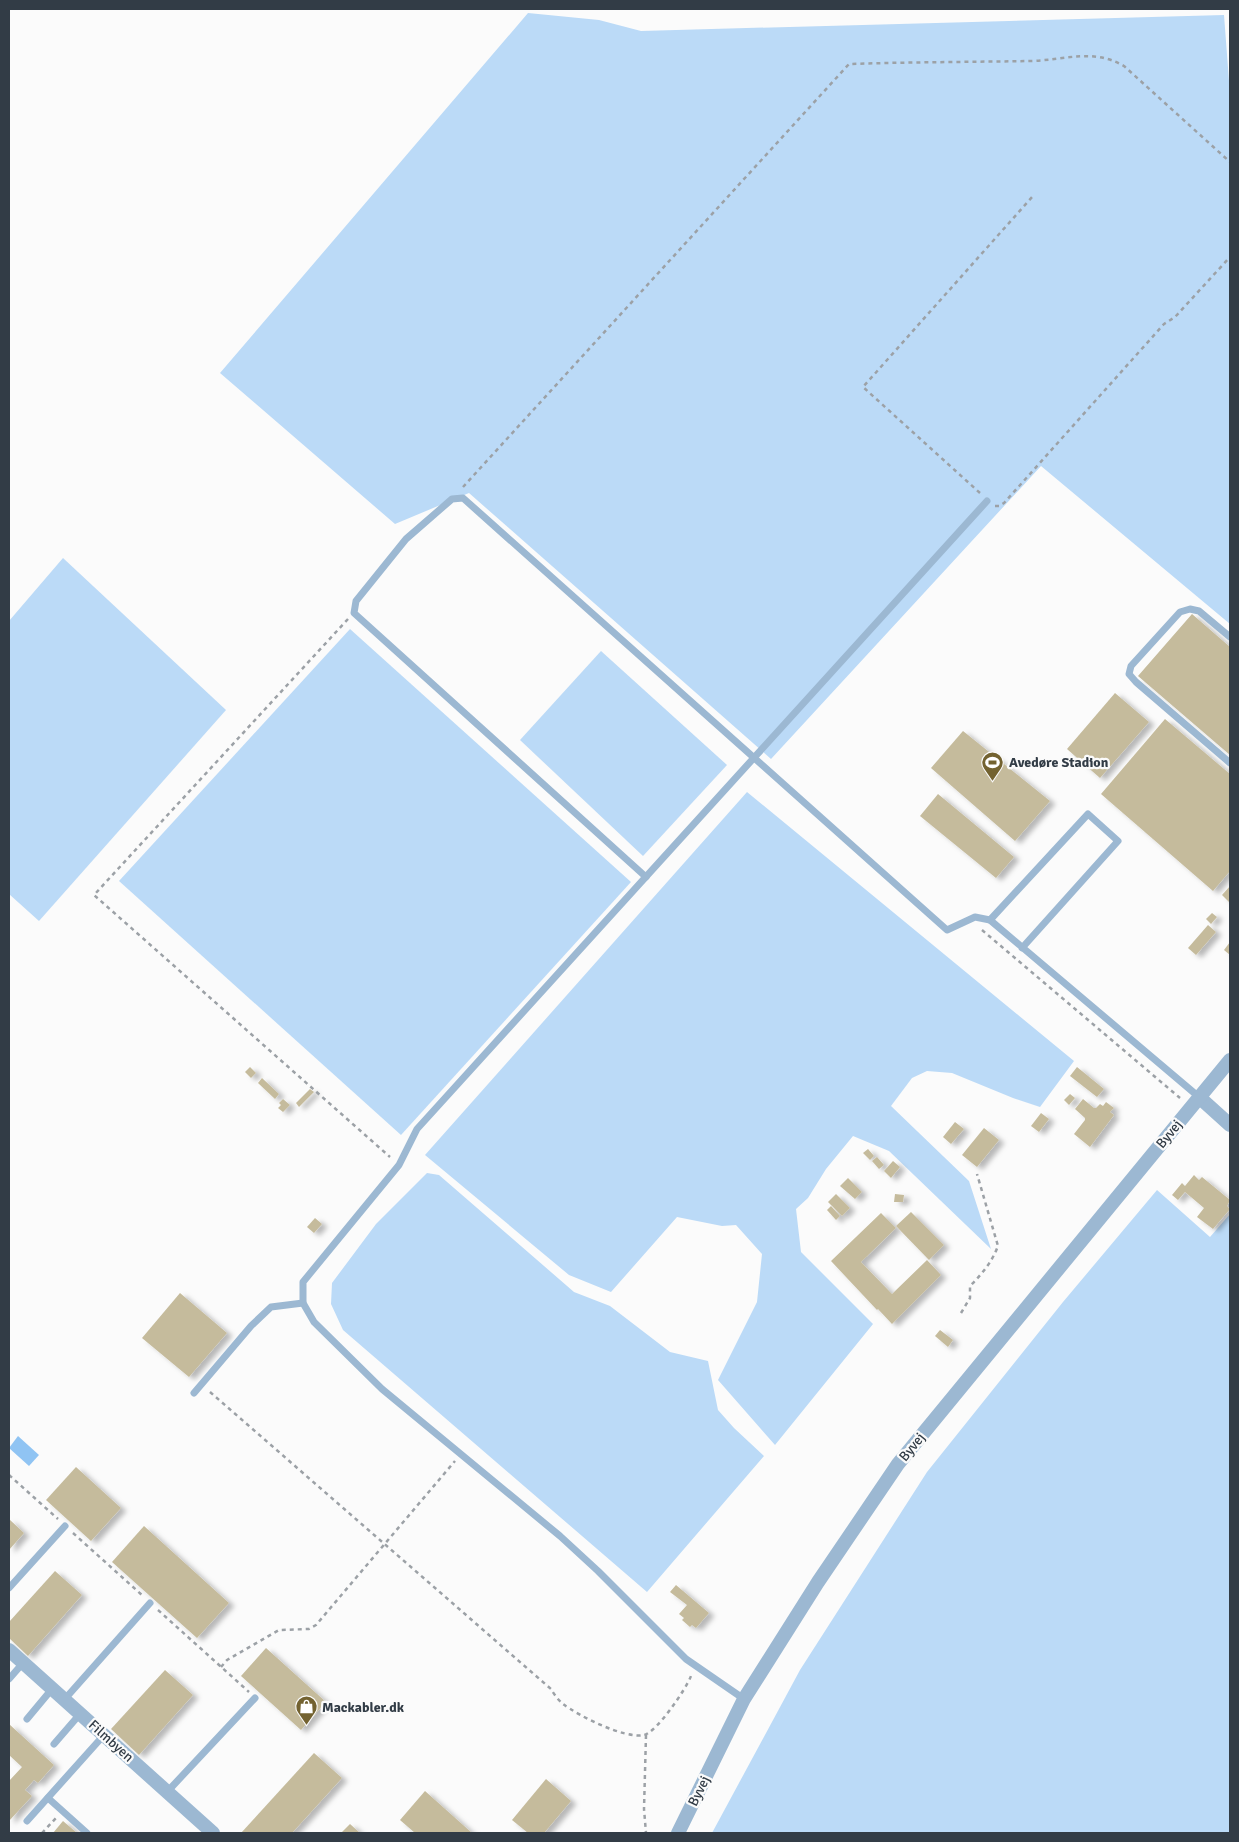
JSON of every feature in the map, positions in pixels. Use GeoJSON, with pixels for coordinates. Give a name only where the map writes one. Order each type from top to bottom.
{"type":"FeatureCollection","features":[{"type":"Feature","properties":{"kind":"street","name":"Byvej"},"geometry":{"type":"LineString","coordinates":[[678,1833],[744,1699],[818,1582],[898,1464],[1230,1060]]}},
{"type":"Feature","properties":{"kind":"street"},"geometry":{"type":"LineString","coordinates":[[1195,1102],[1230,1125]]}},
{"type":"Feature","properties":{"kind":"street","name":"Filmbyen"},"geometry":{"type":"LineString","coordinates":[[9,1650],[213,1833]]}},
{"type":"Feature","properties":{"kind":"lane"},"geometry":{"type":"LineString","coordinates":[[646,877],[354,613],[356,601],[406,539],[452,499],[463,498],[947,930],[976,918],[990,920],[1195,1102]]}},
{"type":"Feature","properties":{"kind":"lane"},"geometry":{"type":"LineString","coordinates":[[744,1699],[686,1659],[586,1559],[382,1389],[314,1322],[303,1303],[303,1282],[399,1165],[417,1129],[987,501]]}},
{"type":"Feature","properties":{"kind":"lane"},"geometry":{"type":"LineString","coordinates":[[1230,637],[1199,611],[1190,609],[1180,612],[1131,666],[1129,674],[1230,763]]}},
{"type":"Feature","properties":{"kind":"lane"},"geometry":{"type":"LineString","coordinates":[[990,920],[1088,814],[1118,841],[1022,948]]}},
{"type":"Feature","properties":{"kind":"lane"},"geometry":{"type":"LineString","coordinates":[[194,1393],[251,1326],[271,1307],[303,1303]]}},
{"type":"Feature","properties":{"kind":"lane"},"geometry":{"type":"LineString","coordinates":[[9,1588],[65,1526]]}},
{"type":"Feature","properties":{"kind":"lane"},"geometry":{"type":"LineString","coordinates":[[64,1700],[150,1602]]}},
{"type":"Feature","properties":{"kind":"lane"},"geometry":{"type":"LineString","coordinates":[[9,1679],[23,1663]]}},
{"type":"Feature","properties":{"kind":"lane"},"geometry":{"type":"LineString","coordinates":[[26,1719],[52,1689]]}},
{"type":"Feature","properties":{"kind":"lane"},"geometry":{"type":"LineString","coordinates":[[167,1792],[256,1698]]}},
{"type":"Feature","properties":{"kind":"lane"},"geometry":{"type":"LineString","coordinates":[[54,1744],[80,1714]]}},
{"type":"Feature","properties":{"kind":"lane"},"geometry":{"type":"LineString","coordinates":[[27,1821],[104,1735]]}},
{"type":"Feature","properties":{"kind":"lane"},"geometry":{"type":"LineString","coordinates":[[48,1798],[87,1833]]}},
{"type":"Feature","properties":{"kind":"path"},"geometry":{"type":"LineString","coordinates":[[452,499],[849,64],[1034,61],[1081,55],[1113,59],[1124,66],[1230,162]]}},
{"type":"Feature","properties":{"kind":"path"},"geometry":{"type":"LineString","coordinates":[[1033,196],[863,387],[979,491],[987,501],[994,505],[999,506],[1004,503],[1164,324],[1175,318],[1230,257]]}},
{"type":"Feature","properties":{"kind":"path"},"geometry":{"type":"LineString","coordinates":[[354,613],[94,895],[399,1165]]}},
{"type":"Feature","properties":{"kind":"path"},"geometry":{"type":"LineString","coordinates":[[970,920],[1195,1102]]}},
{"type":"Feature","properties":{"kind":"path"},"geometry":{"type":"LineString","coordinates":[[961,1313],[970,1298],[970,1286],[994,1256],[998,1246],[977,1174]]}},
{"type":"Feature","properties":{"kind":"path"},"geometry":{"type":"LineString","coordinates":[[201,1384],[551,1689],[562,1703],[610,1730],[630,1736],[646,1735],[662,1720],[675,1703],[689,1681],[695,1665]]}},
{"type":"Feature","properties":{"kind":"path"},"geometry":{"type":"LineString","coordinates":[[221,1667],[227,1660],[279,1630],[308,1629],[316,1625],[460,1454]]}},
{"type":"Feature","properties":{"kind":"path"},"geometry":{"type":"LineString","coordinates":[[9,1475],[256,1698]]}},
{"type":"Feature","properties":{"kind":"path"},"geometry":{"type":"LineString","coordinates":[[646,1735],[644,1809],[646,1833]]}},
{"type":"Feature","properties":{"kind":"path"},"geometry":{"type":"LineString","coordinates":[[42,1833],[62,1811]]}},
{"type":"Feature","properties":{"kind":"shaded area"},"geometry":{"type":"Polygon","coordinates":[[[528,13],[599,20],[641,31],[1224,15],[1230,94],[1230,624],[1041,466],[771,759],[469,493],[395,524],[220,373],[528,13]]]}},
{"type":"Feature","properties":{"kind":"shaded area"},"geometry":{"type":"Polygon","coordinates":[[[63,558],[226,710],[39,921],[9,894],[9,621],[63,558]]]}},
{"type":"Feature","properties":{"kind":"shaded area"},"geometry":{"type":"Polygon","coordinates":[[[350,629],[631,882],[401,1135],[119,881],[350,629]]]}},
{"type":"Feature","properties":{"kind":"shaded area"},"geometry":{"type":"Polygon","coordinates":[[[601,651],[727,765],[643,856],[520,740],[601,651]]]}},
{"type":"Feature","properties":{"kind":"shaded area"},"geometry":{"type":"Polygon","coordinates":[[[747,792],[1074,1061],[1040,1107],[952,1073],[927,1071],[912,1078],[891,1106],[969,1181],[991,1249],[889,1151],[853,1136],[826,1169],[808,1198],[796,1209],[801,1252],[873,1324],[775,1445],[718,1380],[757,1302],[762,1254],[736,1225],[722,1226],[677,1217],[611,1292],[569,1275],[425,1155],[747,792]]]}},
{"type":"Feature","properties":{"kind":"shaded area"},"geometry":{"type":"Polygon","coordinates":[[[427,1173],[439,1175],[574,1292],[610,1306],[670,1352],[708,1361],[718,1410],[764,1456],[647,1592],[343,1330],[331,1304],[332,1283],[376,1224],[427,1173]]]}},
{"type":"Feature","properties":{"kind":"shaded area"},"geometry":{"type":"Polygon","coordinates":[[[1157,1190],[1210,1237],[1230,1214],[1230,1833],[712,1833],[800,1670],[927,1472],[1063,1302],[1157,1190]]]}},
{"type":"Feature","properties":{"kind":"shaded area"},"geometry":{"type":"Polygon","coordinates":[[[18,1436],[39,1455],[29,1466],[9,1448],[18,1436]]]}},
{"type":"Feature","properties":{"kind":"building"},"geometry":{"type":"Polygon","coordinates":[[[1192,614],[1230,647],[1230,755],[1138,676],[1192,614]]]}},
{"type":"Feature","properties":{"kind":"building"},"geometry":{"type":"Polygon","coordinates":[[[1115,693],[1149,722],[1100,778],[1067,749],[1115,693]]]}},
{"type":"Feature","properties":{"kind":"building"},"geometry":{"type":"Polygon","coordinates":[[[1165,719],[1230,774],[1230,871],[1213,891],[1101,794],[1165,719]]]}},
{"type":"Feature","properties":{"kind":"building"},"geometry":{"type":"Polygon","coordinates":[[[963,731],[1050,801],[1015,841],[931,768],[963,731]]]}},
{"type":"Feature","properties":{"kind":"building"},"geometry":{"type":"Polygon","coordinates":[[[938,794],[1014,857],[996,878],[920,816],[938,794]]]}},
{"type":"Feature","properties":{"kind":"building"},"geometry":{"type":"Polygon","coordinates":[[[1230,886],[1230,903],[1222,895],[1230,886]]]}},
{"type":"Feature","properties":{"kind":"building"},"geometry":{"type":"Polygon","coordinates":[[[1212,913],[1217,917],[1211,924],[1206,919],[1212,913]]]}},
{"type":"Feature","properties":{"kind":"building"},"geometry":{"type":"Polygon","coordinates":[[[1208,925],[1216,932],[1196,955],[1188,948],[1208,925]]]}},
{"type":"Feature","properties":{"kind":"building"},"geometry":{"type":"Polygon","coordinates":[[[1230,942],[1230,955],[1224,950],[1230,942]]]}},
{"type":"Feature","properties":{"kind":"building"},"geometry":{"type":"Polygon","coordinates":[[[250,1067],[256,1073],[251,1078],[245,1072],[250,1067]]]}},
{"type":"Feature","properties":{"kind":"building"},"geometry":{"type":"Polygon","coordinates":[[[1077,1067],[1104,1089],[1097,1097],[1070,1076],[1077,1067]]]}},
{"type":"Feature","properties":{"kind":"building"},"geometry":{"type":"Polygon","coordinates":[[[262,1078],[279,1094],[275,1099],[258,1083],[262,1078]]]}},
{"type":"Feature","properties":{"kind":"building"},"geometry":{"type":"Polygon","coordinates":[[[310,1089],[314,1092],[299,1107],[296,1103],[310,1089]]]}},
{"type":"Feature","properties":{"kind":"building"},"geometry":{"type":"Polygon","coordinates":[[[1070,1094],[1075,1098],[1069,1105],[1064,1100],[1070,1094]]]}},
{"type":"Feature","properties":{"kind":"building"},"geometry":{"type":"Polygon","coordinates":[[[283,1099],[290,1105],[283,1112],[278,1108],[281,1105],[279,1103],[283,1099]]]}},
{"type":"Feature","properties":{"kind":"building"},"geometry":{"type":"Polygon","coordinates":[[[1083,1099],[1094,1108],[1100,1104],[1103,1106],[1106,1102],[1114,1108],[1110,1112],[1114,1115],[1090,1147],[1074,1134],[1085,1120],[1075,1109],[1083,1099]]]}},
{"type":"Feature","properties":{"kind":"building"},"geometry":{"type":"Polygon","coordinates":[[[1041,1113],[1049,1119],[1039,1132],[1031,1126],[1041,1113]]]}},
{"type":"Feature","properties":{"kind":"building"},"geometry":{"type":"Polygon","coordinates":[[[955,1122],[964,1129],[951,1144],[943,1137],[955,1122]]]}},
{"type":"Feature","properties":{"kind":"building"},"geometry":{"type":"Polygon","coordinates":[[[984,1128],[999,1140],[977,1167],[962,1155],[984,1128]]]}},
{"type":"Feature","properties":{"kind":"building"},"geometry":{"type":"Polygon","coordinates":[[[868,1149],[874,1156],[870,1160],[863,1153],[868,1149]]]}},
{"type":"Feature","properties":{"kind":"building"},"geometry":{"type":"Polygon","coordinates":[[[877,1157],[884,1165],[879,1169],[872,1161],[877,1157]]]}},
{"type":"Feature","properties":{"kind":"building"},"geometry":{"type":"Polygon","coordinates":[[[893,1161],[900,1167],[891,1178],[884,1171],[893,1161]]]}},
{"type":"Feature","properties":{"kind":"building"},"geometry":{"type":"Polygon","coordinates":[[[1194,1175],[1199,1180],[1202,1177],[1230,1200],[1227,1206],[1230,1209],[1213,1229],[1197,1217],[1204,1208],[1185,1192],[1178,1200],[1172,1195],[1182,1183],[1185,1186],[1194,1175]]]}},
{"type":"Feature","properties":{"kind":"building"},"geometry":{"type":"Polygon","coordinates":[[[848,1178],[862,1192],[855,1199],[840,1186],[848,1178]]]}},
{"type":"Feature","properties":{"kind":"building"},"geometry":{"type":"Polygon","coordinates":[[[836,1194],[850,1208],[842,1216],[828,1202],[836,1194]]]}},
{"type":"Feature","properties":{"kind":"building"},"geometry":{"type":"Polygon","coordinates":[[[895,1194],[904,1195],[903,1202],[894,1202],[895,1194]]]}},
{"type":"Feature","properties":{"kind":"building"},"geometry":{"type":"Polygon","coordinates":[[[831,1206],[840,1216],[836,1220],[827,1210],[831,1206]]]}},
{"type":"Feature","properties":{"kind":"building"},"geometry":{"type":"Polygon","coordinates":[[[911,1212],[944,1245],[929,1260],[896,1226],[911,1212]]]}},
{"type":"Feature","properties":{"kind":"building"},"geometry":{"type":"Polygon","coordinates":[[[881,1213],[896,1228],[861,1262],[892,1294],[927,1260],[941,1275],[892,1324],[831,1261],[881,1213]]]}},
{"type":"Feature","properties":{"kind":"building"},"geometry":{"type":"Polygon","coordinates":[[[315,1218],[322,1224],[314,1233],[307,1227],[315,1218]]]}},
{"type":"Feature","properties":{"kind":"building"},"geometry":{"type":"Polygon","coordinates":[[[180,1293],[227,1333],[189,1377],[142,1338],[180,1293]]]}},
{"type":"Feature","properties":{"kind":"building"},"geometry":{"type":"Polygon","coordinates":[[[940,1330],[953,1340],[948,1347],[935,1336],[940,1330]]]}},
{"type":"Feature","properties":{"kind":"building"},"geometry":{"type":"Polygon","coordinates":[[[76,1467],[121,1508],[91,1541],[46,1500],[76,1467]]]}},
{"type":"Feature","properties":{"kind":"building"},"geometry":{"type":"Polygon","coordinates":[[[9,1519],[24,1533],[9,1550],[9,1519]]]}},
{"type":"Feature","properties":{"kind":"building"},"geometry":{"type":"Polygon","coordinates":[[[144,1526],[229,1603],[197,1638],[112,1562],[144,1526]]]}},
{"type":"Feature","properties":{"kind":"building"},"geometry":{"type":"Polygon","coordinates":[[[55,1571],[82,1595],[28,1656],[9,1638],[9,1622],[55,1571]]]}},
{"type":"Feature","properties":{"kind":"building"},"geometry":{"type":"Polygon","coordinates":[[[676,1585],[709,1613],[696,1628],[692,1625],[690,1627],[682,1620],[684,1618],[679,1614],[687,1605],[670,1592],[676,1585]]]}},
{"type":"Feature","properties":{"kind":"building"},"geometry":{"type":"Polygon","coordinates":[[[266,1648],[326,1702],[301,1730],[241,1676],[266,1648]]]}},
{"type":"Feature","properties":{"kind":"building"},"geometry":{"type":"Polygon","coordinates":[[[165,1670],[193,1695],[139,1755],[111,1729],[165,1670]]]}},
{"type":"Feature","properties":{"kind":"building"},"geometry":{"type":"Polygon","coordinates":[[[9,1724],[54,1765],[38,1783],[34,1780],[25,1790],[32,1796],[9,1821],[9,1781],[22,1767],[9,1755],[9,1724]]]}},
{"type":"Feature","properties":{"kind":"building"},"geometry":{"type":"Polygon","coordinates":[[[314,1753],[342,1778],[292,1833],[241,1833],[314,1753]]]}},
{"type":"Feature","properties":{"kind":"building"},"geometry":{"type":"Polygon","coordinates":[[[546,1779],[571,1801],[544,1833],[528,1833],[512,1820],[546,1779]]]}},
{"type":"Feature","properties":{"kind":"building"},"geometry":{"type":"Polygon","coordinates":[[[425,1791],[472,1833],[415,1833],[400,1820],[425,1791]]]}},
{"type":"Feature","properties":{"kind":"building"},"geometry":{"type":"Polygon","coordinates":[[[63,1821],[77,1833],[53,1833],[63,1821]]]}},
{"type":"Feature","properties":{"kind":"building"},"geometry":{"type":"Polygon","coordinates":[[[350,1824],[360,1833],[341,1833],[350,1824]]]}},
{"type":"Feature","properties":{"kind":"place","name":"Avedøre Stadion"},"geometry":{"type":"Point","coordinates":[993,781]}},
{"type":"Feature","properties":{"kind":"place","name":"Mackabler.dk"},"geometry":{"type":"Point","coordinates":[306,1726]}}]}
